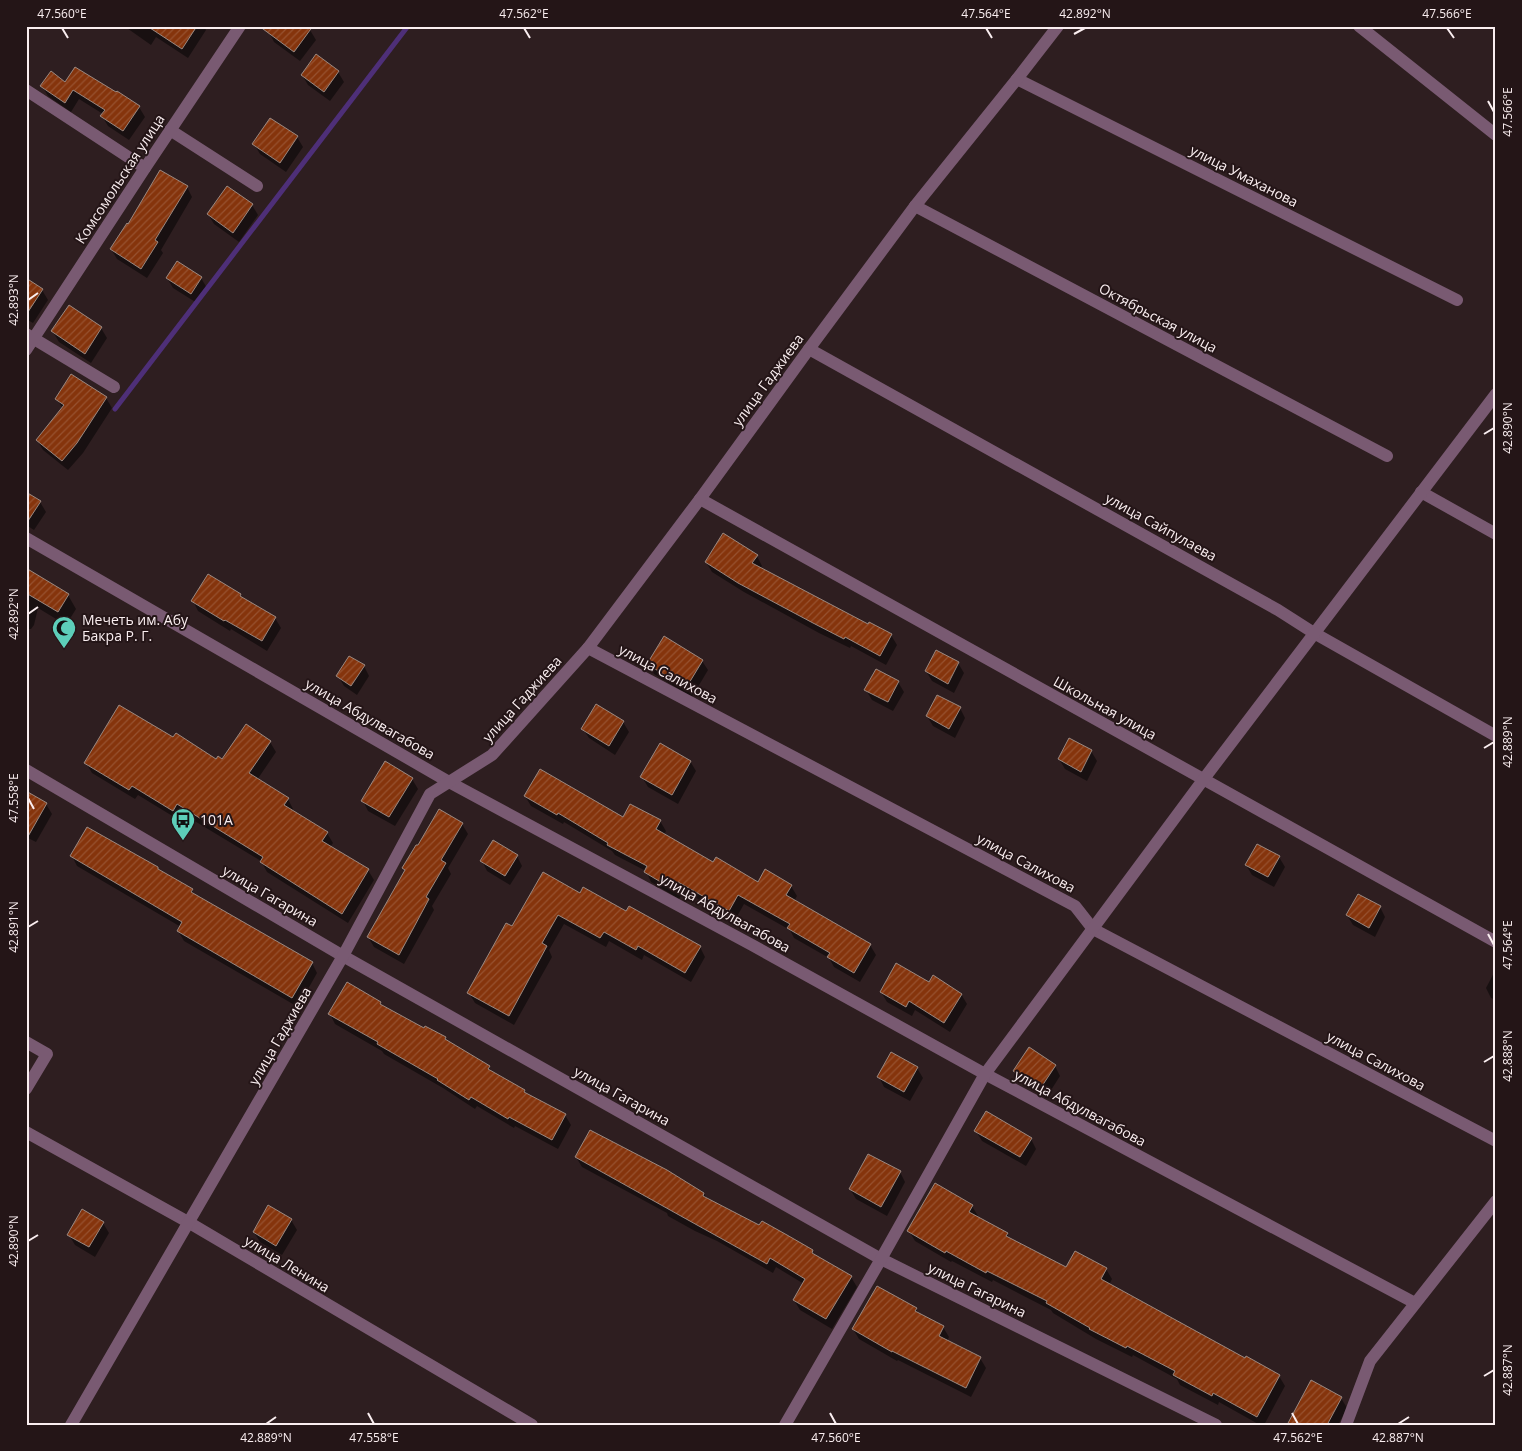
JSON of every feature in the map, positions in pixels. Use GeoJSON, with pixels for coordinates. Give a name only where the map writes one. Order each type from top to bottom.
{"type":"FeatureCollection","features":[{"type":"Feature","properties":{"kind":"street","name":"Комсомольская улица"},"geometry":{"type":"LineString","coordinates":[[29,341],[240,26]]}},
{"type":"Feature","properties":{"kind":"street","name":"улица Гаджиева"},"geometry":{"type":"LineString","coordinates":[[70,1425],[343,956],[430,794],[492,755],[588,648],[915,206],[1058,26]]}},
{"type":"Feature","properties":{"kind":"street"},"geometry":{"type":"LineString","coordinates":[[1359,26],[1496,136]]}},
{"type":"Feature","properties":{"kind":"street","name":"улица Умаханова"},"geometry":{"type":"LineString","coordinates":[[1017,79],[1457,300]]}},
{"type":"Feature","properties":{"kind":"street"},"geometry":{"type":"LineString","coordinates":[[26,90],[145,168]]}},
{"type":"Feature","properties":{"kind":"street"},"geometry":{"type":"LineString","coordinates":[[170,130],[258,186]]}},
{"type":"Feature","properties":{"kind":"street","name":"Октябрьская улица"},"geometry":{"type":"LineString","coordinates":[[915,206],[1387,456]]}},
{"type":"Feature","properties":{"kind":"street"},"geometry":{"type":"LineString","coordinates":[[29,341],[114,388]]}},
{"type":"Feature","properties":{"kind":"street","name":"улица Сайпулаева"},"geometry":{"type":"LineString","coordinates":[[809,348],[1278,610],[1314,633],[1496,736]]}},
{"type":"Feature","properties":{"kind":"street"},"geometry":{"type":"LineString","coordinates":[[785,1425],[985,1074],[1203,780],[1496,394]]}},
{"type":"Feature","properties":{"kind":"street"},"geometry":{"type":"LineString","coordinates":[[1421,492],[1496,534]]}},
{"type":"Feature","properties":{"kind":"street","name":"Школьная улица"},"geometry":{"type":"LineString","coordinates":[[700,499],[1496,942]]}},
{"type":"Feature","properties":{"kind":"street","name":"улица Абдулвагабова"},"geometry":{"type":"LineString","coordinates":[[26,538],[449,782],[752,944],[985,1074],[1416,1303]]}},
{"type":"Feature","properties":{"kind":"street","name":"улица Салихова"},"geometry":{"type":"LineString","coordinates":[[588,648],[1076,906],[1093,929],[1496,1141]]}},
{"type":"Feature","properties":{"kind":"street","name":"улица Гагарина"},"geometry":{"type":"LineString","coordinates":[[26,770],[343,956],[881,1259],[1216,1425]]}},
{"type":"Feature","properties":{"kind":"street"},"geometry":{"type":"LineString","coordinates":[[26,1042],[47,1054],[26,1090]]}},
{"type":"Feature","properties":{"kind":"street","name":"улица Ленина"},"geometry":{"type":"LineString","coordinates":[[26,1132],[188,1222],[532,1425]]}},
{"type":"Feature","properties":{"kind":"street"},"geometry":{"type":"LineString","coordinates":[[1346,1425],[1370,1361],[1496,1201]]}},
{"type":"Feature","properties":{"kind":"building"},"geometry":{"type":"Polygon","coordinates":[[[147,26],[197,26],[182,49],[147,26]]]}},
{"type":"Feature","properties":{"kind":"building"},"geometry":{"type":"Polygon","coordinates":[[[259,26],[313,26],[294,52],[259,26]]]}},
{"type":"Feature","properties":{"kind":"building"},"geometry":{"type":"Polygon","coordinates":[[[316,54],[339,71],[324,92],[301,75],[316,54]]]}},
{"type":"Feature","properties":{"kind":"building"},"geometry":{"type":"Polygon","coordinates":[[[75,67],[140,106],[123,131],[100,116],[105,110],[73,90],[65,103],[40,86],[51,71],[65,82],[75,67]]]}},
{"type":"Feature","properties":{"kind":"building"},"geometry":{"type":"Polygon","coordinates":[[[270,118],[298,136],[280,163],[252,144],[270,118]]]}},
{"type":"Feature","properties":{"kind":"building"},"geometry":{"type":"Polygon","coordinates":[[[160,170],[188,186],[155,240],[158,242],[141,269],[110,249],[128,224],[160,170]]]}},
{"type":"Feature","properties":{"kind":"building"},"geometry":{"type":"Polygon","coordinates":[[[227,186],[253,204],[233,233],[207,214],[227,186]]]}},
{"type":"Feature","properties":{"kind":"building"},"geometry":{"type":"Polygon","coordinates":[[[177,261],[202,277],[191,294],[166,278],[177,261]]]}},
{"type":"Feature","properties":{"kind":"building"},"geometry":{"type":"Polygon","coordinates":[[[26,278],[43,289],[26,315],[26,278]]]}},
{"type":"Feature","properties":{"kind":"building"},"geometry":{"type":"Polygon","coordinates":[[[69,305],[102,327],[85,354],[51,331],[69,305]]]}},
{"type":"Feature","properties":{"kind":"building"},"geometry":{"type":"Polygon","coordinates":[[[71,374],[107,397],[77,443],[62,461],[36,440],[64,405],[55,399],[71,374]]]}},
{"type":"Feature","properties":{"kind":"building"},"geometry":{"type":"Polygon","coordinates":[[[26,492],[41,501],[26,524],[26,492]]]}},
{"type":"Feature","properties":{"kind":"building"},"geometry":{"type":"Polygon","coordinates":[[[723,533],[758,555],[752,563],[868,624],[869,622],[892,634],[880,656],[738,583],[705,562],[723,533]]]}},
{"type":"Feature","properties":{"kind":"building"},"geometry":{"type":"Polygon","coordinates":[[[26,568],[69,594],[58,612],[26,593],[26,568]]]}},
{"type":"Feature","properties":{"kind":"building"},"geometry":{"type":"Polygon","coordinates":[[[208,574],[276,617],[262,641],[191,601],[208,574]]]}},
{"type":"Feature","properties":{"kind":"building"},"geometry":{"type":"Polygon","coordinates":[[[664,636],[703,660],[686,688],[647,664],[664,636]]]}},
{"type":"Feature","properties":{"kind":"building"},"geometry":{"type":"Polygon","coordinates":[[[936,650],[959,662],[948,684],[925,671],[936,650]]]}},
{"type":"Feature","properties":{"kind":"building"},"geometry":{"type":"Polygon","coordinates":[[[349,656],[365,665],[351,686],[336,676],[349,656]]]}},
{"type":"Feature","properties":{"kind":"building"},"geometry":{"type":"Polygon","coordinates":[[[876,669],[899,681],[888,702],[864,690],[876,669]]]}},
{"type":"Feature","properties":{"kind":"building"},"geometry":{"type":"Polygon","coordinates":[[[937,695],[961,707],[949,729],[926,716],[937,695]]]}},
{"type":"Feature","properties":{"kind":"building"},"geometry":{"type":"Polygon","coordinates":[[[596,704],[624,721],[609,746],[581,729],[596,704]]]}},
{"type":"Feature","properties":{"kind":"building"},"geometry":{"type":"Polygon","coordinates":[[[119,705],[173,737],[176,733],[216,759],[218,756],[222,759],[246,724],[271,741],[249,773],[289,798],[284,805],[328,832],[322,841],[369,869],[342,914],[260,862],[263,857],[177,804],[173,811],[132,786],[129,790],[84,763],[119,705]]]}},
{"type":"Feature","properties":{"kind":"building"},"geometry":{"type":"Polygon","coordinates":[[[1069,738],[1092,750],[1081,772],[1058,759],[1069,738]]]}},
{"type":"Feature","properties":{"kind":"building"},"geometry":{"type":"Polygon","coordinates":[[[660,743],[691,761],[672,795],[640,777],[660,743]]]}},
{"type":"Feature","properties":{"kind":"building"},"geometry":{"type":"Polygon","coordinates":[[[385,761],[413,778],[389,817],[361,801],[385,761]]]}},
{"type":"Feature","properties":{"kind":"building"},"geometry":{"type":"Polygon","coordinates":[[[540,769],[623,817],[630,804],[661,820],[656,829],[713,862],[716,857],[758,882],[765,869],[792,885],[786,895],[871,944],[854,973],[827,957],[830,953],[787,928],[790,924],[738,895],[729,911],[678,882],[674,890],[644,872],[647,866],[607,845],[608,843],[558,813],[557,815],[524,796],[540,769]]]}},
{"type":"Feature","properties":{"kind":"building"},"geometry":{"type":"Polygon","coordinates":[[[26,791],[47,803],[26,840],[26,791]]]}},
{"type":"Feature","properties":{"kind":"building"},"geometry":{"type":"Polygon","coordinates":[[[439,809],[463,823],[441,860],[446,863],[426,897],[429,899],[399,955],[367,937],[405,870],[402,868],[439,809]]]}},
{"type":"Feature","properties":{"kind":"building"},"geometry":{"type":"Polygon","coordinates":[[[87,827],[158,867],[158,869],[193,889],[191,892],[313,962],[292,998],[177,931],[182,922],[70,856],[87,827]]]}},
{"type":"Feature","properties":{"kind":"building"},"geometry":{"type":"Polygon","coordinates":[[[493,840],[518,855],[505,876],[480,861],[493,840]]]}},
{"type":"Feature","properties":{"kind":"building"},"geometry":{"type":"Polygon","coordinates":[[[1257,844],[1280,856],[1268,877],[1245,865],[1257,844]]]}},
{"type":"Feature","properties":{"kind":"building"},"geometry":{"type":"Polygon","coordinates":[[[543,872],[580,893],[583,887],[626,911],[629,906],[701,946],[685,973],[638,946],[636,950],[604,932],[600,938],[558,915],[542,943],[547,946],[509,1016],[467,993],[506,923],[512,926],[543,872]]]}},
{"type":"Feature","properties":{"kind":"building"},"geometry":{"type":"Polygon","coordinates":[[[1358,894],[1381,906],[1369,928],[1346,915],[1358,894]]]}},
{"type":"Feature","properties":{"kind":"building"},"geometry":{"type":"Polygon","coordinates":[[[896,963],[929,982],[933,975],[962,994],[944,1023],[909,1001],[906,1007],[880,992],[896,963]]]}},
{"type":"Feature","properties":{"kind":"building"},"geometry":{"type":"Polygon","coordinates":[[[347,982],[381,1002],[380,1004],[424,1028],[425,1026],[446,1037],[445,1039],[490,1066],[488,1069],[525,1090],[524,1092],[566,1114],[552,1140],[509,1117],[508,1119],[471,1097],[469,1100],[438,1079],[377,1044],[378,1042],[328,1014],[347,982]]]}},
{"type":"Feature","properties":{"kind":"building"},"geometry":{"type":"Polygon","coordinates":[[[1029,1047],[1056,1065],[1040,1089],[1013,1071],[1029,1047]]]}},
{"type":"Feature","properties":{"kind":"building"},"geometry":{"type":"Polygon","coordinates":[[[891,1052],[918,1067],[904,1092],[877,1077],[891,1052]]]}},
{"type":"Feature","properties":{"kind":"building"},"geometry":{"type":"Polygon","coordinates":[[[986,1111],[1032,1138],[1020,1157],[974,1131],[986,1111]]]}},
{"type":"Feature","properties":{"kind":"building"},"geometry":{"type":"Polygon","coordinates":[[[590,1130],[667,1170],[704,1193],[703,1196],[759,1225],[762,1221],[813,1250],[812,1253],[852,1276],[826,1319],[793,1300],[805,1279],[770,1258],[767,1264],[575,1157],[590,1130]]]}},
{"type":"Feature","properties":{"kind":"building"},"geometry":{"type":"Polygon","coordinates":[[[868,1154],[901,1171],[881,1207],[849,1189],[868,1154]]]}},
{"type":"Feature","properties":{"kind":"building"},"geometry":{"type":"Polygon","coordinates":[[[935,1183],[973,1205],[969,1212],[1008,1233],[1006,1236],[1066,1267],[1075,1251],[1107,1268],[1101,1279],[1245,1358],[1246,1356],[1280,1375],[1257,1417],[1213,1393],[1212,1396],[1173,1375],[1175,1371],[1089,1329],[1046,1303],[1047,1301],[987,1271],[986,1273],[946,1251],[945,1253],[907,1231],[935,1183]]]}},
{"type":"Feature","properties":{"kind":"building"},"geometry":{"type":"Polygon","coordinates":[[[268,1205],[292,1219],[276,1246],[253,1232],[268,1205]]]}},
{"type":"Feature","properties":{"kind":"building"},"geometry":{"type":"Polygon","coordinates":[[[82,1209],[104,1222],[89,1247],[67,1235],[82,1209]]]}},
{"type":"Feature","properties":{"kind":"building"},"geometry":{"type":"Polygon","coordinates":[[[877,1286],[917,1308],[915,1311],[944,1326],[939,1336],[981,1357],[966,1388],[892,1352],[852,1329],[877,1286]]]}},
{"type":"Feature","properties":{"kind":"building"},"geometry":{"type":"Polygon","coordinates":[[[1311,1380],[1342,1397],[1327,1425],[1287,1425],[1311,1380]]]}},
{"type":"Feature","properties":{"kind":"waterway"},"geometry":{"type":"LineString","coordinates":[[115,409],[408,26]]}},
{"type":"Feature","properties":{"kind":"place","name":"Мечеть им. Абу Бакра Р. Г."},"geometry":{"type":"Point","coordinates":[64,649]}},
{"type":"Feature","properties":{"kind":"place","name":"101А"},"geometry":{"type":"Point","coordinates":[183,841]}}]}
